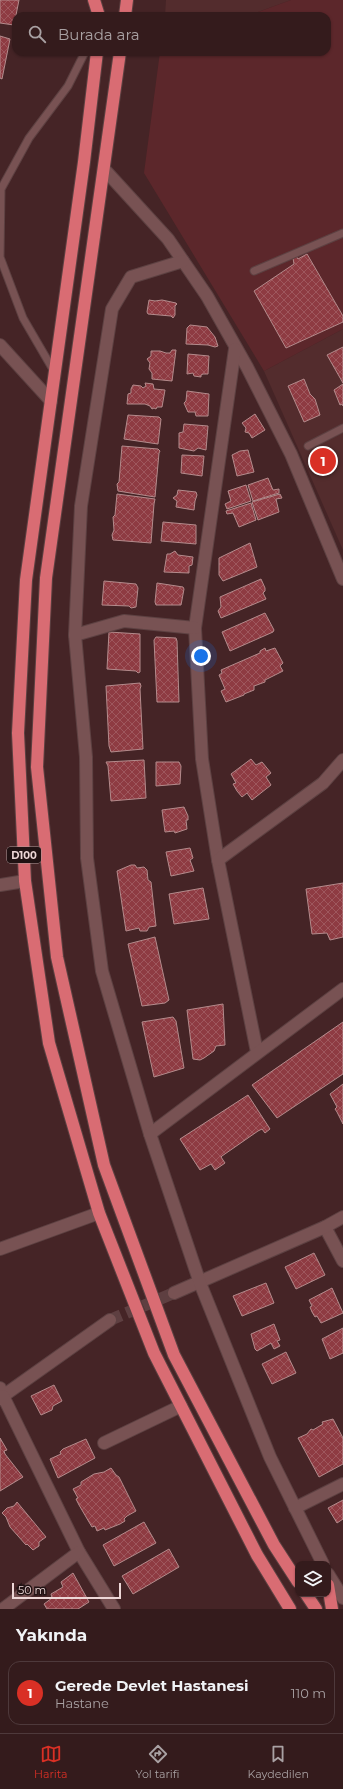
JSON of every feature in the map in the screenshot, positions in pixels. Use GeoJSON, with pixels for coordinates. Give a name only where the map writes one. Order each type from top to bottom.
{"type":"FeatureCollection","features":[{"type":"Feature","properties":{"kind":"highway"},"geometry":{"type":"LineString","coordinates":[[94,0],[98,12]]}},
{"type":"Feature","properties":{"kind":"highway"},"geometry":{"type":"LineString","coordinates":[[101,12],[103,0]]}},
{"type":"Feature","properties":{"kind":"highway"},"geometry":{"type":"LineString","coordinates":[[126,12],[127,0]]}},
{"type":"Feature","properties":{"kind":"highway","name":"D100"},"geometry":{"type":"LineString","coordinates":[[97,56],[84,162],[26,580],[18,733],[25,881],[50,1043],[99,1213],[154,1353],[257,1555],[290,1609]]}},
{"type":"Feature","properties":{"kind":"highway","name":"D100"},"geometry":{"type":"LineString","coordinates":[[119,56],[46,586],[36,767],[57,957],[104,1165],[174,1355],[274,1545],[295,1577]]}},
{"type":"Feature","properties":{"kind":"highway"},"geometry":{"type":"LineString","coordinates":[[308,1597],[316,1609]]}},
{"type":"Feature","properties":{"kind":"highway"},"geometry":{"type":"LineString","coordinates":[[330,1597],[332,1609]]}},
{"type":"Feature","properties":{"kind":"street"},"geometry":{"type":"LineString","coordinates":[[104,169],[168,240],[207,296],[235,349],[247,367],[291,454],[343,579]]}},
{"type":"Feature","properties":{"kind":"street"},"geometry":{"type":"LineString","coordinates":[[183,261],[131,277],[112,309],[81,506],[75,635],[86,757],[87,858],[102,971],[150,1134],[200,1283],[270,1457],[322,1561]]}},
{"type":"Feature","properties":{"kind":"street"},"geometry":{"type":"LineString","coordinates":[[0,345],[51,401]]}},
{"type":"Feature","properties":{"kind":"street"},"geometry":{"type":"LineString","coordinates":[[235,349],[195,628],[202,759],[218,860],[257,1052]]}},
{"type":"Feature","properties":{"kind":"street"},"geometry":{"type":"LineString","coordinates":[[75,635],[124,621],[195,628]]}},
{"type":"Feature","properties":{"kind":"street"},"geometry":{"type":"LineString","coordinates":[[218,860],[324,783],[343,760]]}},
{"type":"Feature","properties":{"kind":"street"},"geometry":{"type":"LineString","coordinates":[[0,885],[25,881]]}},
{"type":"Feature","properties":{"kind":"street"},"geometry":{"type":"LineString","coordinates":[[150,1134],[257,1052],[343,989]]}},
{"type":"Feature","properties":{"kind":"street"},"geometry":{"type":"LineString","coordinates":[[0,1249],[99,1213]]}},
{"type":"Feature","properties":{"kind":"street"},"geometry":{"type":"LineString","coordinates":[[174,1293],[200,1283],[325,1227],[343,1217]]}},
{"type":"Feature","properties":{"kind":"street"},"geometry":{"type":"LineString","coordinates":[[325,1227],[343,1261]]}},
{"type":"Feature","properties":{"kind":"street"},"geometry":{"type":"LineString","coordinates":[[110,1320],[1,1395],[78,1552],[114,1609]]}},
{"type":"Feature","properties":{"kind":"street"},"geometry":{"type":"LineString","coordinates":[[104,1443],[181,1406]]}},
{"type":"Feature","properties":{"kind":"street"},"geometry":{"type":"LineString","coordinates":[[295,1508],[343,1484]]}},
{"type":"Feature","properties":{"kind":"street"},"geometry":{"type":"LineString","coordinates":[[3,1609],[78,1552]]}},
{"type":"Feature","properties":{"kind":"street"},"geometry":{"type":"LineString","coordinates":[[331,1579],[343,1598]]}},
{"type":"Feature","properties":{"kind":"lane"},"geometry":{"type":"LineString","coordinates":[[54,373],[23,318],[0,257],[1,190],[29,138],[68,86],[83,56]]}},
{"type":"Feature","properties":{"kind":"lane"},"geometry":{"type":"LineString","coordinates":[[254,271],[343,233]]}},
{"type":"Feature","properties":{"kind":"lane"},"geometry":{"type":"LineString","coordinates":[[308,446],[343,428]]}},
{"type":"Feature","properties":{"kind":"shaded area"},"geometry":{"type":"Polygon","coordinates":[[[166,0],[291,0],[258,12],[165,12],[166,0]]]}},
{"type":"Feature","properties":{"kind":"shaded area"},"geometry":{"type":"Polygon","coordinates":[[[291,0],[343,0],[343,329],[264,371],[144,173],[159,56],[331,56],[331,12],[258,12],[291,0]]]}},
{"type":"Feature","properties":{"kind":"shaded area"},"geometry":{"type":"Polygon","coordinates":[[[343,329],[343,550],[264,371],[343,329]]]}},
{"type":"Feature","properties":{"kind":"building"},"geometry":{"type":"Polygon","coordinates":[[[0,0],[19,0],[17,12],[12,12],[12,25],[0,23],[0,0]]]}},
{"type":"Feature","properties":{"kind":"building"},"geometry":{"type":"Polygon","coordinates":[[[0,36],[10,39],[2,79],[0,78],[0,36]]]}},
{"type":"Feature","properties":{"kind":"building"},"geometry":{"type":"Polygon","coordinates":[[[307,254],[343,316],[343,322],[286,348],[254,291],[294,264],[293,258],[296,256],[298,259],[307,254]]]}},
{"type":"Feature","properties":{"kind":"building"},"geometry":{"type":"Polygon","coordinates":[[[149,300],[162,300],[176,303],[175,315],[173,318],[171,316],[148,314],[149,300]]]}},
{"type":"Feature","properties":{"kind":"building"},"geometry":{"type":"Polygon","coordinates":[[[190,325],[207,327],[215,337],[218,346],[186,344],[187,328],[190,325]]]}},
{"type":"Feature","properties":{"kind":"building"},"geometry":{"type":"Polygon","coordinates":[[[343,347],[343,383],[327,355],[343,347]]]}},
{"type":"Feature","properties":{"kind":"building"},"geometry":{"type":"Polygon","coordinates":[[[172,350],[176,350],[172,381],[152,379],[152,373],[149,369],[150,363],[147,359],[151,356],[151,351],[170,353],[172,350]]]}},
{"type":"Feature","properties":{"kind":"building"},"geometry":{"type":"Polygon","coordinates":[[[188,354],[209,356],[208,374],[203,374],[201,377],[194,376],[193,373],[187,374],[188,354]]]}},
{"type":"Feature","properties":{"kind":"building"},"geometry":{"type":"Polygon","coordinates":[[[304,379],[310,394],[315,399],[320,415],[304,422],[288,386],[304,379]]]}},
{"type":"Feature","properties":{"kind":"building"},"geometry":{"type":"Polygon","coordinates":[[[145,383],[153,384],[154,389],[165,390],[162,407],[152,409],[150,406],[145,404],[127,404],[128,394],[131,393],[133,385],[141,386],[143,388],[146,386],[145,383]]]}},
{"type":"Feature","properties":{"kind":"building"},"geometry":{"type":"Polygon","coordinates":[[[343,384],[343,406],[342,404],[340,405],[334,390],[343,384]]]}},
{"type":"Feature","properties":{"kind":"building"},"geometry":{"type":"Polygon","coordinates":[[[187,391],[209,394],[208,416],[196,416],[195,412],[188,412],[184,403],[186,401],[187,391]]]}},
{"type":"Feature","properties":{"kind":"building"},"geometry":{"type":"Polygon","coordinates":[[[255,414],[265,430],[252,438],[249,433],[245,432],[246,428],[242,423],[255,414]]]}},
{"type":"Feature","properties":{"kind":"building"},"geometry":{"type":"Polygon","coordinates":[[[128,415],[159,417],[161,419],[158,444],[124,439],[128,415]]]}},
{"type":"Feature","properties":{"kind":"building"},"geometry":{"type":"Polygon","coordinates":[[[184,424],[208,426],[206,450],[198,448],[194,451],[179,448],[179,433],[183,432],[184,424]]]}},
{"type":"Feature","properties":{"kind":"building"},"geometry":{"type":"Polygon","coordinates":[[[122,446],[158,449],[160,451],[155,497],[118,491],[117,484],[119,482],[122,446]]]}},
{"type":"Feature","properties":{"kind":"building"},"geometry":{"type":"Polygon","coordinates":[[[248,450],[254,472],[237,476],[232,455],[240,451],[248,450]]]}},
{"type":"Feature","properties":{"kind":"building"},"geometry":{"type":"Polygon","coordinates":[[[182,455],[204,456],[202,476],[181,473],[182,455]]]}},
{"type":"Feature","properties":{"kind":"building"},"geometry":{"type":"Polygon","coordinates":[[[268,478],[273,490],[279,489],[279,493],[253,501],[248,485],[268,478]]]}},
{"type":"Feature","properties":{"kind":"building"},"geometry":{"type":"Polygon","coordinates":[[[246,485],[251,501],[227,509],[225,504],[231,501],[228,491],[246,485]]]}},
{"type":"Feature","properties":{"kind":"building"},"geometry":{"type":"Polygon","coordinates":[[[178,490],[196,492],[197,495],[194,510],[176,507],[177,501],[173,498],[177,495],[178,490]]]}},
{"type":"Feature","properties":{"kind":"building"},"geometry":{"type":"Polygon","coordinates":[[[117,494],[155,499],[151,543],[113,540],[113,517],[115,515],[117,494]]]}},
{"type":"Feature","properties":{"kind":"building"},"geometry":{"type":"Polygon","coordinates":[[[280,494],[282,498],[276,499],[279,512],[258,520],[252,502],[280,494]]]}},
{"type":"Feature","properties":{"kind":"building"},"geometry":{"type":"Polygon","coordinates":[[[251,503],[256,520],[239,527],[233,513],[227,514],[226,511],[251,503]]]}},
{"type":"Feature","properties":{"kind":"building"},"geometry":{"type":"Polygon","coordinates":[[[163,522],[196,525],[196,544],[161,541],[163,522]]]}},
{"type":"Feature","properties":{"kind":"building"},"geometry":{"type":"Polygon","coordinates":[[[250,543],[257,567],[223,581],[219,575],[219,558],[250,543]]]}},
{"type":"Feature","properties":{"kind":"building"},"geometry":{"type":"Polygon","coordinates":[[[175,551],[178,555],[193,557],[192,565],[189,566],[189,573],[164,572],[167,554],[175,551]]]}},
{"type":"Feature","properties":{"kind":"building"},"geometry":{"type":"Polygon","coordinates":[[[261,579],[265,588],[263,593],[266,599],[221,618],[218,611],[221,607],[220,597],[261,579]]]}},
{"type":"Feature","properties":{"kind":"building"},"geometry":{"type":"Polygon","coordinates":[[[104,581],[136,584],[138,588],[136,607],[131,608],[129,606],[102,605],[104,581]]]}},
{"type":"Feature","properties":{"kind":"building"},"geometry":{"type":"Polygon","coordinates":[[[157,583],[183,587],[184,589],[181,605],[156,605],[157,583]]]}},
{"type":"Feature","properties":{"kind":"building"},"geometry":{"type":"Polygon","coordinates":[[[265,613],[274,630],[273,632],[230,651],[222,632],[265,613]]]}},
{"type":"Feature","properties":{"kind":"building"},"geometry":{"type":"Polygon","coordinates":[[[109,632],[140,634],[140,672],[107,669],[109,632]]]}},
{"type":"Feature","properties":{"kind":"building"},"geometry":{"type":"Polygon","coordinates":[[[156,637],[176,638],[179,702],[157,702],[154,640],[156,637]]]}},
{"type":"Feature","properties":{"kind":"building"},"geometry":{"type":"Polygon","coordinates":[[[265,648],[266,651],[275,648],[283,663],[280,666],[283,671],[265,680],[265,682],[254,686],[254,690],[226,702],[221,691],[225,689],[219,675],[222,673],[221,670],[260,653],[260,651],[265,648]]]}},
{"type":"Feature","properties":{"kind":"building"},"geometry":{"type":"Polygon","coordinates":[[[140,683],[143,749],[111,752],[109,746],[106,686],[140,683]]]}},
{"type":"Feature","properties":{"kind":"building"},"geometry":{"type":"Polygon","coordinates":[[[251,759],[256,765],[262,762],[271,773],[266,777],[271,785],[252,800],[247,793],[242,797],[237,791],[233,784],[236,783],[231,774],[251,759]]]}},
{"type":"Feature","properties":{"kind":"building"},"geometry":{"type":"Polygon","coordinates":[[[144,760],[146,798],[111,801],[108,766],[106,762],[144,760]]]}},
{"type":"Feature","properties":{"kind":"building"},"geometry":{"type":"Polygon","coordinates":[[[156,762],[179,762],[181,766],[180,784],[156,786],[156,762]]]}},
{"type":"Feature","properties":{"kind":"building"},"geometry":{"type":"Polygon","coordinates":[[[184,807],[188,816],[188,820],[186,820],[187,829],[175,833],[174,831],[165,832],[162,810],[184,807]]]}},
{"type":"Feature","properties":{"kind":"building"},"geometry":{"type":"Polygon","coordinates":[[[190,848],[193,858],[190,860],[194,871],[171,876],[166,852],[190,848]]]}},
{"type":"Feature","properties":{"kind":"building"},"geometry":{"type":"Polygon","coordinates":[[[131,865],[135,865],[137,868],[144,867],[147,870],[148,880],[151,882],[156,926],[149,927],[147,931],[140,931],[139,928],[126,931],[117,871],[131,865]]]}},
{"type":"Feature","properties":{"kind":"building"},"geometry":{"type":"Polygon","coordinates":[[[343,883],[343,937],[330,940],[327,933],[312,934],[306,889],[343,883]]]}},
{"type":"Feature","properties":{"kind":"building"},"geometry":{"type":"Polygon","coordinates":[[[203,888],[209,919],[174,924],[169,894],[203,888]]]}},
{"type":"Feature","properties":{"kind":"building"},"geometry":{"type":"Polygon","coordinates":[[[155,937],[169,1000],[165,1003],[142,1006],[128,944],[155,937]]]}},
{"type":"Feature","properties":{"kind":"building"},"geometry":{"type":"Polygon","coordinates":[[[223,1004],[225,1045],[216,1046],[214,1051],[200,1060],[193,1059],[187,1010],[223,1004]]]}},
{"type":"Feature","properties":{"kind":"building"},"geometry":{"type":"Polygon","coordinates":[[[173,1017],[176,1021],[184,1068],[154,1077],[142,1022],[173,1017]]]}},
{"type":"Feature","properties":{"kind":"building"},"geometry":{"type":"Polygon","coordinates":[[[343,1022],[343,1074],[277,1118],[252,1085],[343,1022]]]}},
{"type":"Feature","properties":{"kind":"building"},"geometry":{"type":"Polygon","coordinates":[[[343,1084],[343,1124],[335,1109],[337,1107],[330,1094],[343,1084]]]}},
{"type":"Feature","properties":{"kind":"building"},"geometry":{"type":"Polygon","coordinates":[[[248,1095],[270,1129],[265,1133],[262,1129],[258,1131],[222,1156],[221,1157],[225,1163],[215,1170],[211,1164],[200,1170],[180,1139],[248,1095]]]}},
{"type":"Feature","properties":{"kind":"building"},"geometry":{"type":"Polygon","coordinates":[[[314,1253],[325,1275],[296,1289],[285,1267],[314,1253]]]}},
{"type":"Feature","properties":{"kind":"building"},"geometry":{"type":"Polygon","coordinates":[[[266,1283],[274,1303],[242,1316],[233,1296],[266,1283]]]}},
{"type":"Feature","properties":{"kind":"building"},"geometry":{"type":"Polygon","coordinates":[[[332,1288],[343,1313],[321,1323],[317,1316],[315,1317],[312,1312],[310,1307],[312,1306],[309,1300],[332,1288]]]}},
{"type":"Feature","properties":{"kind":"building"},"geometry":{"type":"Polygon","coordinates":[[[274,1324],[280,1340],[277,1341],[280,1346],[274,1349],[271,1343],[257,1351],[255,1349],[251,1334],[274,1324]]]}},
{"type":"Feature","properties":{"kind":"building"},"geometry":{"type":"Polygon","coordinates":[[[343,1328],[343,1353],[330,1359],[322,1339],[343,1328]]]}},
{"type":"Feature","properties":{"kind":"building"},"geometry":{"type":"Polygon","coordinates":[[[286,1352],[296,1373],[272,1384],[262,1364],[286,1352]]]}},
{"type":"Feature","properties":{"kind":"building"},"geometry":{"type":"Polygon","coordinates":[[[54,1385],[62,1401],[53,1406],[52,1410],[41,1415],[31,1396],[54,1385]]]}},
{"type":"Feature","properties":{"kind":"building"},"geometry":{"type":"Polygon","coordinates":[[[333,1419],[343,1438],[343,1464],[319,1477],[298,1438],[307,1434],[311,1429],[313,1430],[323,1424],[322,1422],[333,1419]]]}},
{"type":"Feature","properties":{"kind":"building"},"geometry":{"type":"Polygon","coordinates":[[[0,1438],[7,1450],[4,1451],[5,1454],[23,1477],[0,1491],[0,1438]]]}},
{"type":"Feature","properties":{"kind":"building"},"geometry":{"type":"Polygon","coordinates":[[[86,1439],[95,1458],[58,1478],[50,1459],[61,1454],[60,1452],[63,1449],[86,1439]]]}},
{"type":"Feature","properties":{"kind":"building"},"geometry":{"type":"Polygon","coordinates":[[[111,1468],[119,1477],[136,1511],[127,1516],[124,1519],[125,1521],[120,1524],[105,1530],[104,1528],[97,1531],[95,1526],[92,1527],[79,1505],[76,1499],[78,1498],[73,1489],[81,1485],[81,1482],[94,1474],[104,1472],[111,1468]]]}},
{"type":"Feature","properties":{"kind":"building"},"geometry":{"type":"Polygon","coordinates":[[[343,1500],[343,1519],[337,1523],[328,1508],[343,1500]]]}},
{"type":"Feature","properties":{"kind":"building"},"geometry":{"type":"Polygon","coordinates":[[[17,1502],[46,1537],[39,1542],[39,1546],[33,1550],[27,1544],[26,1545],[10,1527],[6,1517],[2,1513],[7,1508],[14,1506],[17,1502]]]}},
{"type":"Feature","properties":{"kind":"building"},"geometry":{"type":"Polygon","coordinates":[[[144,1522],[156,1543],[114,1566],[103,1545],[144,1522]]]}},
{"type":"Feature","properties":{"kind":"building"},"geometry":{"type":"Polygon","coordinates":[[[169,1549],[179,1567],[133,1594],[122,1576],[169,1549]]]}},
{"type":"Feature","properties":{"kind":"building"},"geometry":{"type":"Polygon","coordinates":[[[73,1573],[89,1602],[78,1609],[47,1609],[44,1604],[52,1598],[51,1594],[63,1587],[61,1582],[73,1573]]]}},
{"type":"Feature","properties":{"kind":"tunnel"},"geometry":{"type":"LineString","coordinates":[[110,1320],[174,1293]]}},
{"type":"Feature","properties":{"kind":"place","name":"Gerede Devlet Hastanesi"},"geometry":{"type":"Point","coordinates":[323,461]}}]}
